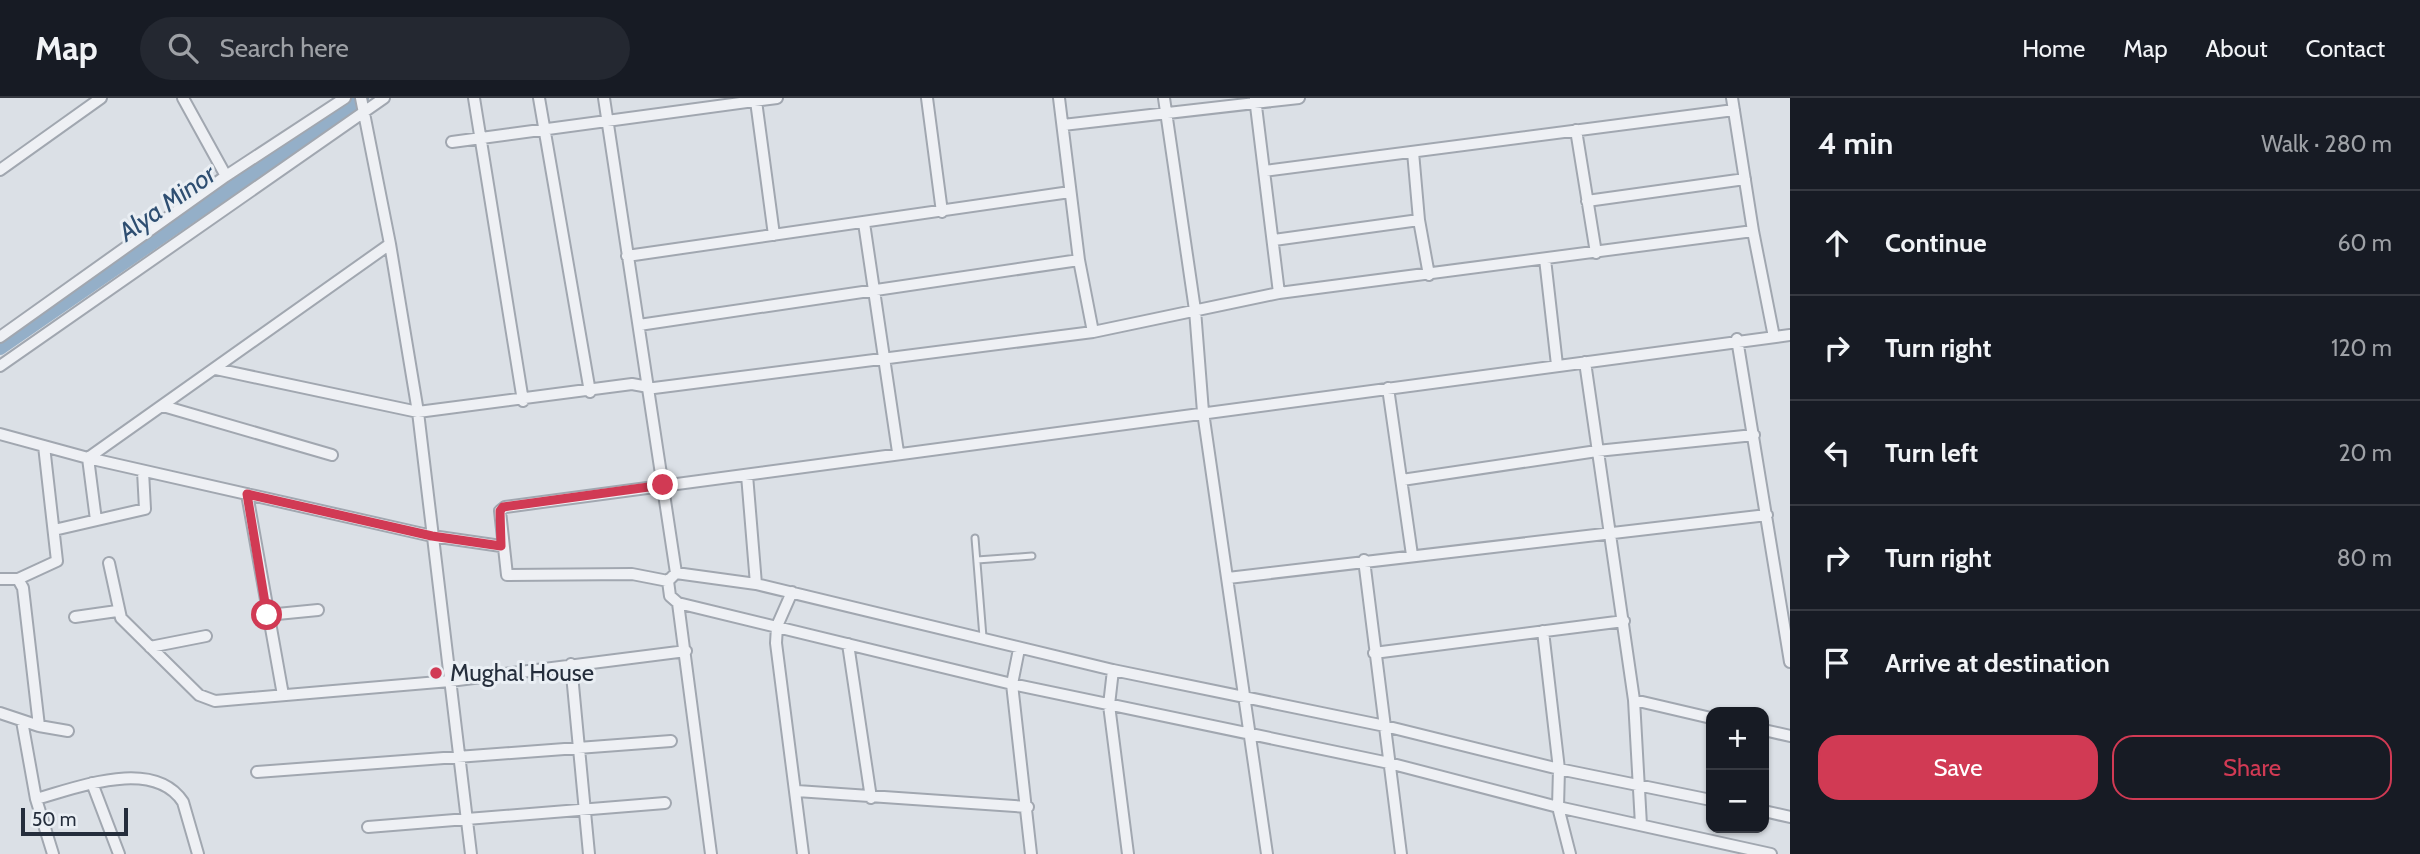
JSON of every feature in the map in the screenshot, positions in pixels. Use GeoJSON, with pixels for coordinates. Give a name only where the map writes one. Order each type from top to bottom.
{"type":"FeatureCollection","features":[{"type":"Feature","properties":{"kind":"street"},"geometry":{"type":"LineString","coordinates":[[0,170],[101,98]]}},
{"type":"Feature","properties":{"kind":"street"},"geometry":{"type":"LineString","coordinates":[[183,98],[226,176]]}},
{"type":"Feature","properties":{"kind":"street"},"geometry":{"type":"LineString","coordinates":[[0,337],[226,176],[345,98]]}},
{"type":"Feature","properties":{"kind":"street"},"geometry":{"type":"LineString","coordinates":[[361,98],[390,244],[418,412],[471,854]]}},
{"type":"Feature","properties":{"kind":"street"},"geometry":{"type":"LineString","coordinates":[[0,366],[384,98]]}},
{"type":"Feature","properties":{"kind":"street"},"geometry":{"type":"LineString","coordinates":[[474,98],[523,401]]}},
{"type":"Feature","properties":{"kind":"street"},"geometry":{"type":"LineString","coordinates":[[539,98],[547,129],[590,391]]}},
{"type":"Feature","properties":{"kind":"street"},"geometry":{"type":"LineString","coordinates":[[604,98],[663,485],[672,577],[670,597],[678,603],[1013,684],[1389,763],[1558,807],[1771,854]]}},
{"type":"Feature","properties":{"kind":"street"},"geometry":{"type":"LineString","coordinates":[[452,142],[777,98]]}},
{"type":"Feature","properties":{"kind":"street"},"geometry":{"type":"LineString","coordinates":[[927,98],[942,212]]}},
{"type":"Feature","properties":{"kind":"street"},"geometry":{"type":"LineString","coordinates":[[1059,98],[1079,260],[1093,332]]}},
{"type":"Feature","properties":{"kind":"street"},"geometry":{"type":"LineString","coordinates":[[1164,98],[1195,310],[1203,412],[1267,854]]}},
{"type":"Feature","properties":{"kind":"street"},"geometry":{"type":"LineString","coordinates":[[1063,125],[1299,98]]}},
{"type":"Feature","properties":{"kind":"street"},"geometry":{"type":"LineString","coordinates":[[1732,98],[1753,231],[1774,337]]}},
{"type":"Feature","properties":{"kind":"street"},"geometry":{"type":"LineString","coordinates":[[756,101],[774,235]]}},
{"type":"Feature","properties":{"kind":"street"},"geometry":{"type":"LineString","coordinates":[[1255,101],[1279,293]]}},
{"type":"Feature","properties":{"kind":"street"},"geometry":{"type":"LineString","coordinates":[[1264,171],[1734,110]]}},
{"type":"Feature","properties":{"kind":"street"},"geometry":{"type":"LineString","coordinates":[[1576,130],[1596,253]]}},
{"type":"Feature","properties":{"kind":"street"},"geometry":{"type":"LineString","coordinates":[[1413,152],[1419,220],[1429,275]]}},
{"type":"Feature","properties":{"kind":"street"},"geometry":{"type":"LineString","coordinates":[[1587,201],[1745,179]]}},
{"type":"Feature","properties":{"kind":"street"},"geometry":{"type":"LineString","coordinates":[[627,256],[1070,192]]}},
{"type":"Feature","properties":{"kind":"street"},"geometry":{"type":"LineString","coordinates":[[1273,240],[1419,220]]}},
{"type":"Feature","properties":{"kind":"street"},"geometry":{"type":"LineString","coordinates":[[864,223],[898,452]]}},
{"type":"Feature","properties":{"kind":"street"},"geometry":{"type":"LineString","coordinates":[[216,369],[418,412],[523,401],[632,384],[646,386],[1093,332],[1279,293],[1753,231]]}},
{"type":"Feature","properties":{"kind":"street"},"geometry":{"type":"LineString","coordinates":[[88,458],[390,244]]}},
{"type":"Feature","properties":{"kind":"street"},"geometry":{"type":"LineString","coordinates":[[1545,259],[1557,365]]}},
{"type":"Feature","properties":{"kind":"street"},"geometry":{"type":"LineString","coordinates":[[639,325],[874,288],[1079,260]]}},
{"type":"Feature","properties":{"kind":"street"},"geometry":{"type":"LineString","coordinates":[[1706,799],[1559,769],[1385,726],[1019,649],[756,584],[632,574],[528,573],[508,576],[505,573],[501,546],[500,511],[503,507],[898,452],[1790,335]]}},
{"type":"Feature","properties":{"kind":"street"},"geometry":{"type":"LineString","coordinates":[[1737,340],[1790,662]]}},
{"type":"Feature","properties":{"kind":"street"},"geometry":{"type":"LineString","coordinates":[[1585,362],[1625,621],[1642,786],[1642,825]]}},
{"type":"Feature","properties":{"kind":"street"},"geometry":{"type":"LineString","coordinates":[[1388,388],[1412,555]]}},
{"type":"Feature","properties":{"kind":"street"},"geometry":{"type":"LineString","coordinates":[[163,406],[332,455]]}},
{"type":"Feature","properties":{"kind":"street"},"geometry":{"type":"LineString","coordinates":[[0,434],[143,471],[432,536],[501,546]]}},
{"type":"Feature","properties":{"kind":"street"},"geometry":{"type":"LineString","coordinates":[[1402,481],[1597,451],[1754,435]]}},
{"type":"Feature","properties":{"kind":"street"},"geometry":{"type":"LineString","coordinates":[[0,579],[18,579],[57,561],[44,446]]}},
{"type":"Feature","properties":{"kind":"street"},"geometry":{"type":"LineString","coordinates":[[88,458],[96,520]]}},
{"type":"Feature","properties":{"kind":"street"},"geometry":{"type":"LineString","coordinates":[[54,530],[145,509],[143,471]]}},
{"type":"Feature","properties":{"kind":"street"},"geometry":{"type":"LineString","coordinates":[[747,475],[756,584]]}},
{"type":"Feature","properties":{"kind":"street"},"geometry":{"type":"LineString","coordinates":[[247,494],[283,695]]}},
{"type":"Feature","properties":{"kind":"street"},"geometry":{"type":"LineString","coordinates":[[1228,578],[1767,515]]}},
{"type":"Feature","properties":{"kind":"street"},"geometry":{"type":"LineString","coordinates":[[1364,561],[1401,854]]}},
{"type":"Feature","properties":{"kind":"street"},"geometry":{"type":"LineString","coordinates":[[109,564],[117,611],[199,695],[207,699],[450,681],[686,651]]}},
{"type":"Feature","properties":{"kind":"street"},"geometry":{"type":"LineString","coordinates":[[18,579],[23,587],[40,726]]}},
{"type":"Feature","properties":{"kind":"street"},"geometry":{"type":"LineString","coordinates":[[792,592],[777,626],[778,662],[797,791],[803,854]]}},
{"type":"Feature","properties":{"kind":"street"},"geometry":{"type":"LineString","coordinates":[[678,603],[711,854]]}},
{"type":"Feature","properties":{"kind":"street"},"geometry":{"type":"LineString","coordinates":[[267,615],[317,610]]}},
{"type":"Feature","properties":{"kind":"street"},"geometry":{"type":"LineString","coordinates":[[75,617],[117,611]]}},
{"type":"Feature","properties":{"kind":"street"},"geometry":{"type":"LineString","coordinates":[[1374,653],[1625,621]]}},
{"type":"Feature","properties":{"kind":"street"},"geometry":{"type":"LineString","coordinates":[[1544,631],[1559,769],[1558,807],[1570,854]]}},
{"type":"Feature","properties":{"kind":"street"},"geometry":{"type":"LineString","coordinates":[[150,647],[206,636]]}},
{"type":"Feature","properties":{"kind":"street"},"geometry":{"type":"LineString","coordinates":[[848,644],[871,798]]}},
{"type":"Feature","properties":{"kind":"street"},"geometry":{"type":"LineString","coordinates":[[1019,649],[1013,684],[1031,854]]}},
{"type":"Feature","properties":{"kind":"street"},"geometry":{"type":"LineString","coordinates":[[571,664],[589,854]]}},
{"type":"Feature","properties":{"kind":"street"},"geometry":{"type":"LineString","coordinates":[[1113,670],[1109,705],[1128,854]]}},
{"type":"Feature","properties":{"kind":"street"},"geometry":{"type":"LineString","coordinates":[[1634,700],[1706,717]]}},
{"type":"Feature","properties":{"kind":"street"},"geometry":{"type":"LineString","coordinates":[[0,713],[40,726],[68,731]]}},
{"type":"Feature","properties":{"kind":"street"},"geometry":{"type":"LineString","coordinates":[[22,721],[36,799],[53,854]]}},
{"type":"Feature","properties":{"kind":"street"},"geometry":{"type":"LineString","coordinates":[[1769,731],[1790,736]]}},
{"type":"Feature","properties":{"kind":"street"},"geometry":{"type":"LineString","coordinates":[[257,772],[671,741]]}},
{"type":"Feature","properties":{"kind":"street"},"geometry":{"type":"LineString","coordinates":[[36,799],[92,783],[129,778],[161,785],[173,792],[183,803],[198,854]]}},
{"type":"Feature","properties":{"kind":"street"},"geometry":{"type":"LineString","coordinates":[[92,783],[119,854]]}},
{"type":"Feature","properties":{"kind":"street"},"geometry":{"type":"LineString","coordinates":[[797,791],[1028,807]]}},
{"type":"Feature","properties":{"kind":"street"},"geometry":{"type":"LineString","coordinates":[[368,827],[665,803]]}},
{"type":"Feature","properties":{"kind":"street"},"geometry":{"type":"LineString","coordinates":[[1769,812],[1790,817]]}},
{"type":"Feature","properties":{"kind":"lane"},"geometry":{"type":"LineString","coordinates":[[975,538],[983,640]]}},
{"type":"Feature","properties":{"kind":"lane"},"geometry":{"type":"LineString","coordinates":[[977,560],[1032,556]]}},
{"type":"Feature","properties":{"kind":"waterway","name":"Alya Minor"},"geometry":{"type":"LineString","coordinates":[[0,348],[362,98]]}},
{"type":"Feature","properties":{"kind":"place","name":"Mughal House"},"geometry":{"type":"Point","coordinates":[436,673]}},
{"type":"Feature","properties":{"kind":"route"},"geometry":{"type":"LineString","coordinates":[[267,615],[247,494],[432,536],[501,546],[500,511],[503,507],[663,485]]}}]}
